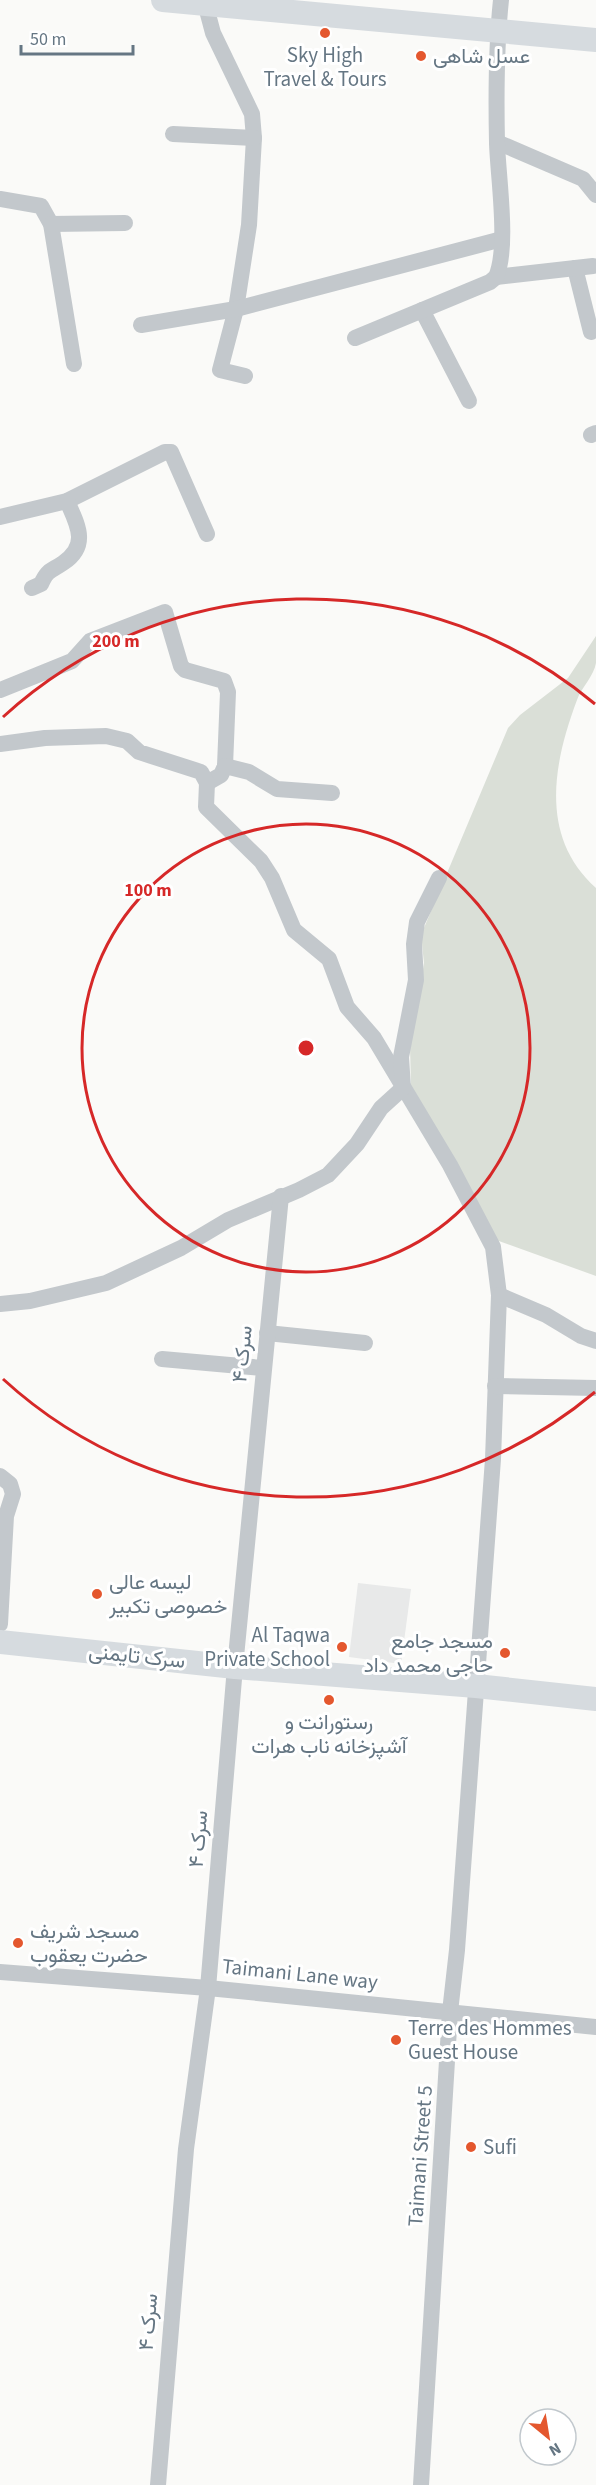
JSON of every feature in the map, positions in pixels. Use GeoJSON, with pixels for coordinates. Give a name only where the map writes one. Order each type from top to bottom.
{"type":"FeatureCollection","features":[{"type":"Feature","properties":{"kind":"main road"},"geometry":{"type":"LineString","coordinates":[[164,0],[596,40]]}},
{"type":"Feature","properties":{"kind":"main road","name":"سرک تایمنی"},"geometry":{"type":"LineString","coordinates":[[0,1642],[235,1667],[476,1686],[596,1699]]}},
{"type":"Feature","properties":{"kind":"street"},"geometry":{"type":"LineString","coordinates":[[496,277],[502,239],[497,142],[497,31],[501,0]]}},
{"type":"Feature","properties":{"kind":"street"},"geometry":{"type":"LineString","coordinates":[[195,2],[252,114],[254,138],[249,225],[236,309],[220,370],[245,376]]}},
{"type":"Feature","properties":{"kind":"street"},"geometry":{"type":"LineString","coordinates":[[173,134],[254,138]]}},
{"type":"Feature","properties":{"kind":"street"},"geometry":{"type":"LineString","coordinates":[[497,142],[583,179],[596,195]]}},
{"type":"Feature","properties":{"kind":"street"},"geometry":{"type":"LineString","coordinates":[[0,199],[41,206],[51,224],[74,364]]}},
{"type":"Feature","properties":{"kind":"street"},"geometry":{"type":"LineString","coordinates":[[51,224],[125,223]]}},
{"type":"Feature","properties":{"kind":"street"},"geometry":{"type":"LineString","coordinates":[[141,325],[236,309],[502,239]]}},
{"type":"Feature","properties":{"kind":"street"},"geometry":{"type":"LineString","coordinates":[[355,338],[490,282],[496,277],[593,266]]}},
{"type":"Feature","properties":{"kind":"street"},"geometry":{"type":"LineString","coordinates":[[575,268],[591,332]]}},
{"type":"Feature","properties":{"kind":"street"},"geometry":{"type":"LineString","coordinates":[[422,310],[469,401]]}},
{"type":"Feature","properties":{"kind":"street"},"geometry":{"type":"LineString","coordinates":[[0,517],[67,501],[165,452],[171,452],[207,534]]}},
{"type":"Feature","properties":{"kind":"street"},"geometry":{"type":"LineString","coordinates":[[32,588],[40,584],[46,572],[66,561],[80,540],[80,530],[67,501]]}},
{"type":"Feature","properties":{"kind":"street"},"geometry":{"type":"LineString","coordinates":[[0,690],[72,661],[90,641],[165,612],[181,666],[185,670],[214,677],[226,685],[228,692],[225,766],[220,775],[207,783],[201,772],[139,752],[127,741],[117,738],[45,738],[0,744]]}},
{"type":"Feature","properties":{"kind":"street"},"geometry":{"type":"LineString","coordinates":[[225,766],[249,772],[277,789],[332,793]]}},
{"type":"Feature","properties":{"kind":"street","name":"Taimani Street 5"},"geometry":{"type":"LineString","coordinates":[[207,783],[206,807],[261,861],[272,878],[290,925],[309,945],[324,953],[329,959],[347,1007],[374,1038],[450,1164],[493,1247],[499,1294],[493,1459],[458,1940],[450,2012],[421,2485]]}},
{"type":"Feature","properties":{"kind":"street"},"geometry":{"type":"LineString","coordinates":[[0,1304],[40,1299],[106,1283],[181,1248],[228,1220],[328,1175],[357,1144],[381,1108],[403,1088],[401,1056],[416,980],[417,922],[439,878]]}},
{"type":"Feature","properties":{"kind":"street","name":"سرک ۴"},"geometry":{"type":"LineString","coordinates":[[158,2485],[185,2161],[208,1988],[235,1667],[281,1196]]}},
{"type":"Feature","properties":{"kind":"street"},"geometry":{"type":"LineString","coordinates":[[499,1294],[546,1315],[581,1336],[596,1341]]}},
{"type":"Feature","properties":{"kind":"street"},"geometry":{"type":"LineString","coordinates":[[267,1333],[365,1343]]}},
{"type":"Feature","properties":{"kind":"street"},"geometry":{"type":"LineString","coordinates":[[162,1359],[263,1368]]}},
{"type":"Feature","properties":{"kind":"street"},"geometry":{"type":"LineString","coordinates":[[495,1386],[596,1388]]}},
{"type":"Feature","properties":{"kind":"street"},"geometry":{"type":"LineString","coordinates":[[0,1476],[10,1484],[13,1494],[6,1516],[0,1624]]}},
{"type":"Feature","properties":{"kind":"street","name":"Taimani Lane way"},"geometry":{"type":"LineString","coordinates":[[0,1972],[208,1988],[596,2026]]}},
{"type":"Feature","properties":{"kind":"shaded area"},"geometry":{"type":"Polygon","coordinates":[[[596,636],[596,663],[593,673],[579,695],[569,724],[557,774],[556,799],[559,823],[566,846],[578,868],[596,888],[596,1276],[496,1240],[411,1086],[410,1047],[424,963],[421,935],[508,728],[520,715],[568,678],[596,636]]]}},
{"type":"Feature","properties":{"kind":"shaded area"},"geometry":{"type":"Polygon","coordinates":[[[358,1583],[411,1589],[401,1664],[349,1657],[358,1583]]]}},
{"type":"Feature","properties":{"kind":"place","name":"Sky High Travel & Tours"},"geometry":{"type":"Point","coordinates":[325,33]}},
{"type":"Feature","properties":{"kind":"place","name":"عسل شاهی"},"geometry":{"type":"Point","coordinates":[421,56]}},
{"type":"Feature","properties":{"kind":"place","name":"لیسه عالی خصوصی تکبیر"},"geometry":{"type":"Point","coordinates":[97,1594]}},
{"type":"Feature","properties":{"kind":"place","name":"Al Taqwa Private School"},"geometry":{"type":"Point","coordinates":[342,1647]}},
{"type":"Feature","properties":{"kind":"place","name":"مسجد جامع حاجی محمد داد"},"geometry":{"type":"Point","coordinates":[505,1653]}},
{"type":"Feature","properties":{"kind":"place","name":"رستورانت و آشپزخانه ناب هرات"},"geometry":{"type":"Point","coordinates":[329,1700]}},
{"type":"Feature","properties":{"kind":"place","name":"مسجد شریف حضرت یعقوب"},"geometry":{"type":"Point","coordinates":[18,1943]}},
{"type":"Feature","properties":{"kind":"place","name":"Terre des Hommes Guest House"},"geometry":{"type":"Point","coordinates":[396,2040]}},
{"type":"Feature","properties":{"kind":"place","name":"Sufi"},"geometry":{"type":"Point","coordinates":[471,2147]}}]}
